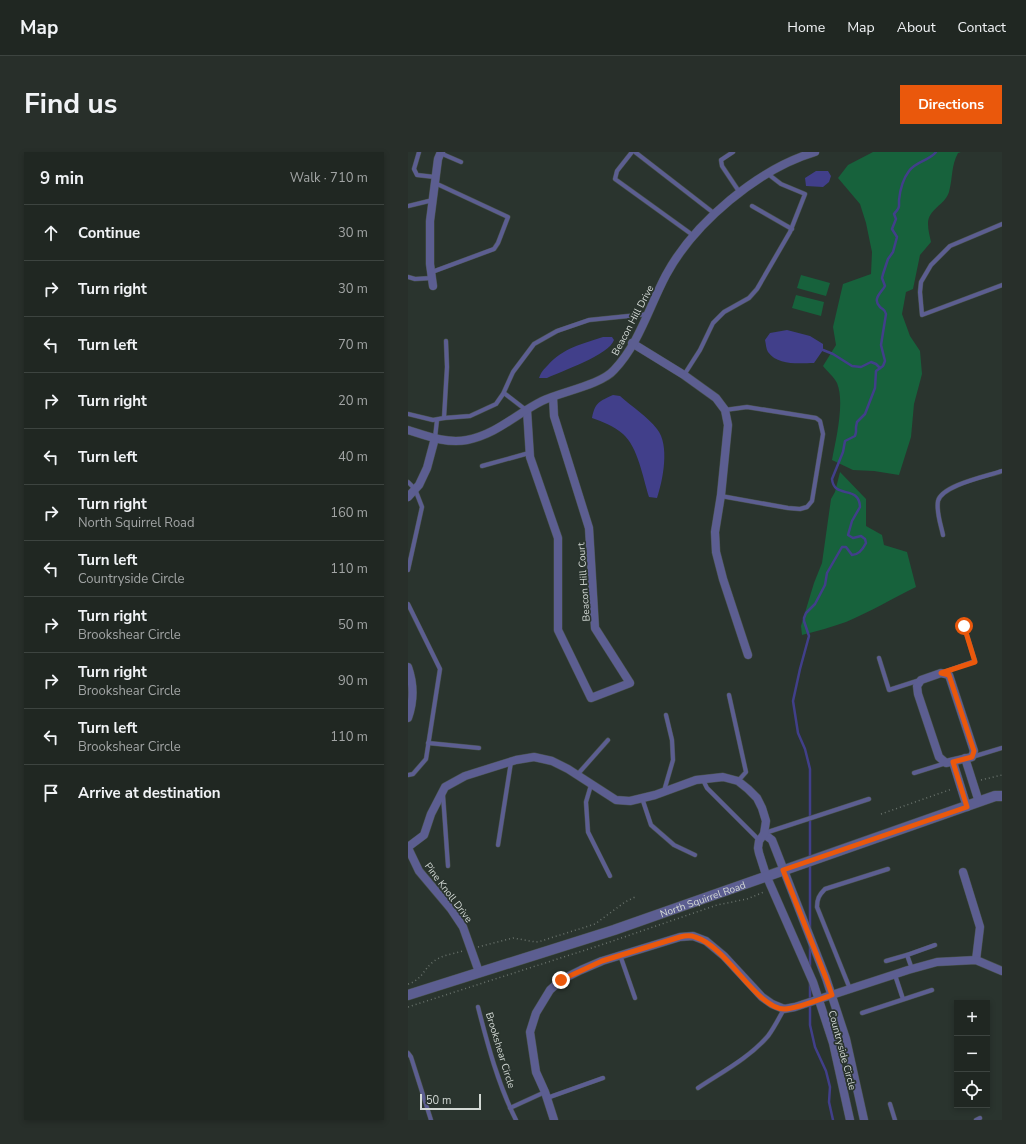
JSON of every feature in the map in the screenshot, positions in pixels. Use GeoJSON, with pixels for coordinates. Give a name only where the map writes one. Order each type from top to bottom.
{"type":"FeatureCollection","features":[{"type":"Feature","properties":{"kind":"street","name":"Beacon Hill Drive"},"geometry":{"type":"LineString","coordinates":[[408,430],[435,438],[455,441],[468,440],[492,432],[542,401],[593,382],[613,372],[624,359],[667,274],[685,247],[715,214],[740,193],[767,174],[784,164],[815,152]]}},
{"type":"Feature","properties":{"kind":"street"},"geometry":{"type":"LineString","coordinates":[[432,279],[429,246],[430,221],[440,153]]}},
{"type":"Feature","properties":{"kind":"street"},"geometry":{"type":"LineString","coordinates":[[632,343],[684,375],[716,398],[725,410],[728,425],[721,496],[715,532],[716,552],[723,579],[748,655]]}},
{"type":"Feature","properties":{"kind":"street","name":"Beacon Hill Court"},"geometry":{"type":"LineString","coordinates":[[527,410],[529,453],[558,538],[558,630],[591,698],[630,683],[596,628],[589,528],[554,416],[553,397]]}},
{"type":"Feature","properties":{"kind":"street"},"geometry":{"type":"LineString","coordinates":[[408,497],[419,485],[427,468],[435,438]]}},
{"type":"Feature","properties":{"kind":"street"},"geometry":{"type":"LineString","coordinates":[[408,667],[413,695],[408,718]]}},
{"type":"Feature","properties":{"kind":"street"},"geometry":{"type":"LineString","coordinates":[[950,763],[969,758],[974,751],[949,675],[941,673],[921,680],[917,686],[918,694],[939,757],[950,763],[967,807]]}},
{"type":"Feature","properties":{"kind":"street","name":"Pine Knoll Drive"},"geometry":{"type":"LineString","coordinates":[[479,972],[463,927],[451,909],[419,871],[408,847],[424,835],[430,814],[445,787],[465,776],[511,762],[534,757],[552,761],[616,800],[630,801],[642,798],[664,792],[696,780],[723,777],[738,781]]}},
{"type":"Feature","properties":{"kind":"street"},"geometry":{"type":"LineString","coordinates":[[969,758],[979,802]]}},
{"type":"Feature","properties":{"kind":"street"},"geometry":{"type":"LineString","coordinates":[[738,781],[757,798],[766,821],[758,848],[766,875]]}},
{"type":"Feature","properties":{"kind":"street","name":"North Squirrel Road"},"geometry":{"type":"LineString","coordinates":[[408,995],[614,930],[766,875],[967,807],[1000,794]]}},
{"type":"Feature","properties":{"kind":"street"},"geometry":{"type":"LineString","coordinates":[[762,837],[772,840],[783,870]]}},
{"type":"Feature","properties":{"kind":"street","name":"Countryside Circle"},"geometry":{"type":"LineString","coordinates":[[783,870],[826,978],[825,997],[832,1043],[850,1120]]}},
{"type":"Feature","properties":{"kind":"street"},"geometry":{"type":"LineString","coordinates":[[963,872],[980,927],[976,960]]}},
{"type":"Feature","properties":{"kind":"street","name":"Countryside Circle"},"geometry":{"type":"LineString","coordinates":[[766,875],[810,975],[825,997],[846,1039],[864,1120]]}},
{"type":"Feature","properties":{"kind":"street"},"geometry":{"type":"LineString","coordinates":[[554,1120],[546,1095],[536,1072],[530,1032],[536,1014],[550,990],[561,980],[588,967],[620,955],[680,937],[693,936],[706,941],[724,956],[762,997],[772,1004],[784,1009],[825,997]]}},
{"type":"Feature","properties":{"kind":"street","name":"Countryside Circle"},"geometry":{"type":"LineString","coordinates":[[825,997],[937,962],[976,960],[1002,971]]}},
{"type":"Feature","properties":{"kind":"lane"},"geometry":{"type":"LineString","coordinates":[[408,277],[415,279],[432,279],[494,249],[498,243],[508,217],[436,180],[417,175],[414,169],[419,152]]}},
{"type":"Feature","properties":{"kind":"lane"},"geometry":{"type":"LineString","coordinates":[[695,236],[615,179],[617,171],[633,152],[715,214]]}},
{"type":"Feature","properties":{"kind":"lane"},"geometry":{"type":"LineString","coordinates":[[733,152],[721,160],[722,166],[740,193]]}},
{"type":"Feature","properties":{"kind":"lane"},"geometry":{"type":"LineString","coordinates":[[440,153],[461,162]]}},
{"type":"Feature","properties":{"kind":"lane"},"geometry":{"type":"LineString","coordinates":[[684,375],[700,350],[713,323],[724,312],[749,298],[757,289],[792,228],[805,194],[781,184],[767,174]]}},
{"type":"Feature","properties":{"kind":"lane"},"geometry":{"type":"LineString","coordinates":[[408,206],[433,200]]}},
{"type":"Feature","properties":{"kind":"lane"},"geometry":{"type":"LineString","coordinates":[[752,206],[792,228]]}},
{"type":"Feature","properties":{"kind":"lane"},"geometry":{"type":"LineString","coordinates":[[1002,224],[950,246],[931,265],[922,282],[920,292],[922,315],[1002,285]]}},
{"type":"Feature","properties":{"kind":"lane"},"geometry":{"type":"LineString","coordinates":[[408,414],[433,420],[470,416],[496,404],[504,393],[513,372],[534,344],[557,331],[589,320],[648,314]]}},
{"type":"Feature","properties":{"kind":"lane"},"geometry":{"type":"LineString","coordinates":[[444,418],[447,367],[446,341]]}},
{"type":"Feature","properties":{"kind":"lane"},"geometry":{"type":"LineString","coordinates":[[504,393],[527,410]]}},
{"type":"Feature","properties":{"kind":"lane"},"geometry":{"type":"LineString","coordinates":[[721,496],[788,508],[800,509],[807,507],[812,501],[823,434],[820,421],[816,418],[747,407],[725,410]]}},
{"type":"Feature","properties":{"kind":"lane"},"geometry":{"type":"LineString","coordinates":[[435,438],[436,420]]}},
{"type":"Feature","properties":{"kind":"lane"},"geometry":{"type":"LineString","coordinates":[[482,466],[529,453]]}},
{"type":"Feature","properties":{"kind":"lane"},"geometry":{"type":"LineString","coordinates":[[943,535],[939,518],[938,501],[941,495],[954,486],[1002,471]]}},
{"type":"Feature","properties":{"kind":"lane"},"geometry":{"type":"LineString","coordinates":[[408,482],[415,489],[422,507],[408,570]]}},
{"type":"Feature","properties":{"kind":"lane"},"geometry":{"type":"LineString","coordinates":[[408,604],[440,669],[426,759],[412,774],[408,775]]}},
{"type":"Feature","properties":{"kind":"lane"},"geometry":{"type":"LineString","coordinates":[[941,673],[975,662],[964,626]]}},
{"type":"Feature","properties":{"kind":"lane"},"geometry":{"type":"LineString","coordinates":[[879,658],[889,690],[921,680]]}},
{"type":"Feature","properties":{"kind":"lane"},"geometry":{"type":"LineString","coordinates":[[729,695],[746,772],[738,781]]}},
{"type":"Feature","properties":{"kind":"lane"},"geometry":{"type":"LineString","coordinates":[[664,792],[673,760],[672,740],[666,715]]}},
{"type":"Feature","properties":{"kind":"lane"},"geometry":{"type":"LineString","coordinates":[[577,775],[608,740]]}},
{"type":"Feature","properties":{"kind":"lane"},"geometry":{"type":"LineString","coordinates":[[428,743],[479,748]]}},
{"type":"Feature","properties":{"kind":"lane"},"geometry":{"type":"LineString","coordinates":[[969,758],[1002,748]]}},
{"type":"Feature","properties":{"kind":"lane"},"geometry":{"type":"LineString","coordinates":[[498,844],[511,762]]}},
{"type":"Feature","properties":{"kind":"lane"},"geometry":{"type":"LineString","coordinates":[[914,773],[950,763]]}},
{"type":"Feature","properties":{"kind":"lane"},"geometry":{"type":"LineString","coordinates":[[703,779],[707,788],[762,837],[869,799]]}},
{"type":"Feature","properties":{"kind":"lane"},"geometry":{"type":"LineString","coordinates":[[591,785],[586,802],[588,832],[610,876]]}},
{"type":"Feature","properties":{"kind":"lane"},"geometry":{"type":"LineString","coordinates":[[442,791],[448,866]]}},
{"type":"Feature","properties":{"kind":"lane"},"geometry":{"type":"LineString","coordinates":[[642,798],[651,825],[674,845],[695,855]]}},
{"type":"Feature","properties":{"kind":"lane"},"geometry":{"type":"LineString","coordinates":[[850,989],[817,908],[817,901],[819,895],[825,890],[888,869]]}},
{"type":"Feature","properties":{"kind":"lane"},"geometry":{"type":"LineString","coordinates":[[886,961],[935,945]]}},
{"type":"Feature","properties":{"kind":"lane"},"geometry":{"type":"LineString","coordinates":[[620,955],[635,998]]}},
{"type":"Feature","properties":{"kind":"lane"},"geometry":{"type":"LineString","coordinates":[[907,955],[912,969]]}},
{"type":"Feature","properties":{"kind":"lane"},"geometry":{"type":"LineString","coordinates":[[895,974],[903,999]]}},
{"type":"Feature","properties":{"kind":"lane"},"geometry":{"type":"LineString","coordinates":[[862,1013],[932,990]]}},
{"type":"Feature","properties":{"kind":"lane","name":"Brookshear Circle"},"geometry":{"type":"LineString","coordinates":[[478,1007],[492,1062],[516,1120]]}},
{"type":"Feature","properties":{"kind":"lane"},"geometry":{"type":"LineString","coordinates":[[698,1088],[758,1046],[768,1035],[784,1009]]}},
{"type":"Feature","properties":{"kind":"lane"},"geometry":{"type":"LineString","coordinates":[[408,1054],[411,1057],[431,1120]]}},
{"type":"Feature","properties":{"kind":"lane"},"geometry":{"type":"LineString","coordinates":[[510,1108],[546,1095],[603,1078]]}},
{"type":"Feature","properties":{"kind":"lane"},"geometry":{"type":"LineString","coordinates":[[890,1104],[895,1120]]}},
{"type":"Feature","properties":{"kind":"lane"},"geometry":{"type":"LineString","coordinates":[[976,1120],[980,1118]]}},
{"type":"Feature","properties":{"kind":"path"},"geometry":{"type":"LineString","coordinates":[[976,781],[1002,775]]}},
{"type":"Feature","properties":{"kind":"path"},"geometry":{"type":"LineString","coordinates":[[881,814],[958,787]]}},
{"type":"Feature","properties":{"kind":"path"},"geometry":{"type":"LineString","coordinates":[[408,1007],[601,946],[717,905],[747,899],[764,893]]}},
{"type":"Feature","properties":{"kind":"path"},"geometry":{"type":"LineString","coordinates":[[476,948],[513,938],[541,942],[595,924],[635,896]]}},
{"type":"Feature","properties":{"kind":"path"},"geometry":{"type":"LineString","coordinates":[[408,984],[418,980],[425,969],[437,959],[467,950]]}},
{"type":"Feature","properties":{"kind":"green space"},"geometry":{"type":"Polygon","coordinates":[[[873,152],[961,152],[958,153],[954,162],[949,192],[931,214],[929,219],[928,226],[931,242],[920,255],[913,289],[906,292],[902,314],[910,336],[920,351],[922,374],[914,404],[911,437],[899,475],[874,471],[853,470],[832,460],[839,421],[840,400],[837,383],[823,366],[836,345],[833,327],[843,284],[871,274],[872,252],[866,223],[860,204],[838,178],[848,165],[873,152]]]}},
{"type":"Feature","properties":{"kind":"green space"},"geometry":{"type":"Polygon","coordinates":[[[801,275],[830,283],[826,296],[797,288],[801,275]]]}},
{"type":"Feature","properties":{"kind":"green space"},"geometry":{"type":"Polygon","coordinates":[[[796,295],[824,302],[821,316],[792,308],[796,295]]]}},
{"type":"Feature","properties":{"kind":"green space"},"geometry":{"type":"Polygon","coordinates":[[[840,472],[866,499],[866,526],[882,535],[884,545],[907,552],[916,587],[846,622],[802,635],[801,626],[814,583],[822,563],[831,499],[835,492],[840,472]]]}},
{"type":"Feature","properties":{"kind":"shaded area"},"geometry":{"type":"Polygon","coordinates":[[[816,171],[828,171],[831,176],[829,182],[823,187],[806,186],[805,178],[816,171]]]}},
{"type":"Feature","properties":{"kind":"shaded area"},"geometry":{"type":"Polygon","coordinates":[[[787,330],[810,336],[823,344],[823,350],[814,363],[783,362],[777,360],[768,352],[765,340],[770,333],[787,330]]]}},
{"type":"Feature","properties":{"kind":"shaded area"},"geometry":{"type":"Polygon","coordinates":[[[603,337],[612,337],[614,340],[610,346],[595,357],[547,378],[539,378],[544,369],[560,354],[580,344],[603,337]]]}},
{"type":"Feature","properties":{"kind":"shaded area"},"geometry":{"type":"Polygon","coordinates":[[[613,395],[620,396],[644,416],[653,424],[661,436],[664,463],[657,498],[649,497],[639,463],[633,447],[628,440],[616,429],[592,418],[597,405],[613,395]]]}},
{"type":"Feature","properties":{"kind":"waterway"},"geometry":{"type":"LineString","coordinates":[[810,858],[810,769],[805,749],[798,733],[793,701],[809,636],[804,618],[806,613],[815,604],[825,585],[827,573],[842,547],[846,547],[852,555],[854,555],[860,551],[866,543],[865,539],[861,536],[853,538],[848,535],[852,521],[860,507],[859,500],[855,496],[837,489],[832,479],[843,452],[845,441],[855,436],[857,422],[865,414],[875,388],[876,371],[883,366],[885,361],[881,345],[886,314],[878,304],[877,299],[885,286],[882,278],[888,259],[893,252],[897,237],[892,229],[896,219],[894,214],[899,207],[899,196],[902,185],[907,174],[912,168],[936,152]]}},
{"type":"Feature","properties":{"kind":"waterway"},"geometry":{"type":"LineString","coordinates":[[823,350],[833,354],[852,366],[861,367],[871,362],[880,368]]}},
{"type":"Feature","properties":{"kind":"waterway"},"geometry":{"type":"LineString","coordinates":[[810,863],[810,928]]}},
{"type":"Feature","properties":{"kind":"waterway"},"geometry":{"type":"LineString","coordinates":[[810,945],[810,968]]}},
{"type":"Feature","properties":{"kind":"waterway"},"geometry":{"type":"LineString","coordinates":[[810,983],[810,1025],[815,1047],[826,1071],[830,1087],[829,1102],[833,1120]]}},
{"type":"Feature","properties":{"kind":"route"},"geometry":{"type":"LineString","coordinates":[[561,980],[602,961],[638,949],[680,937],[693,936],[706,941],[724,956],[762,997],[772,1004],[784,1009],[832,995],[783,870],[967,807],[953,762],[972,757],[974,751],[949,675],[941,673],[975,662],[964,626]]}}]}
